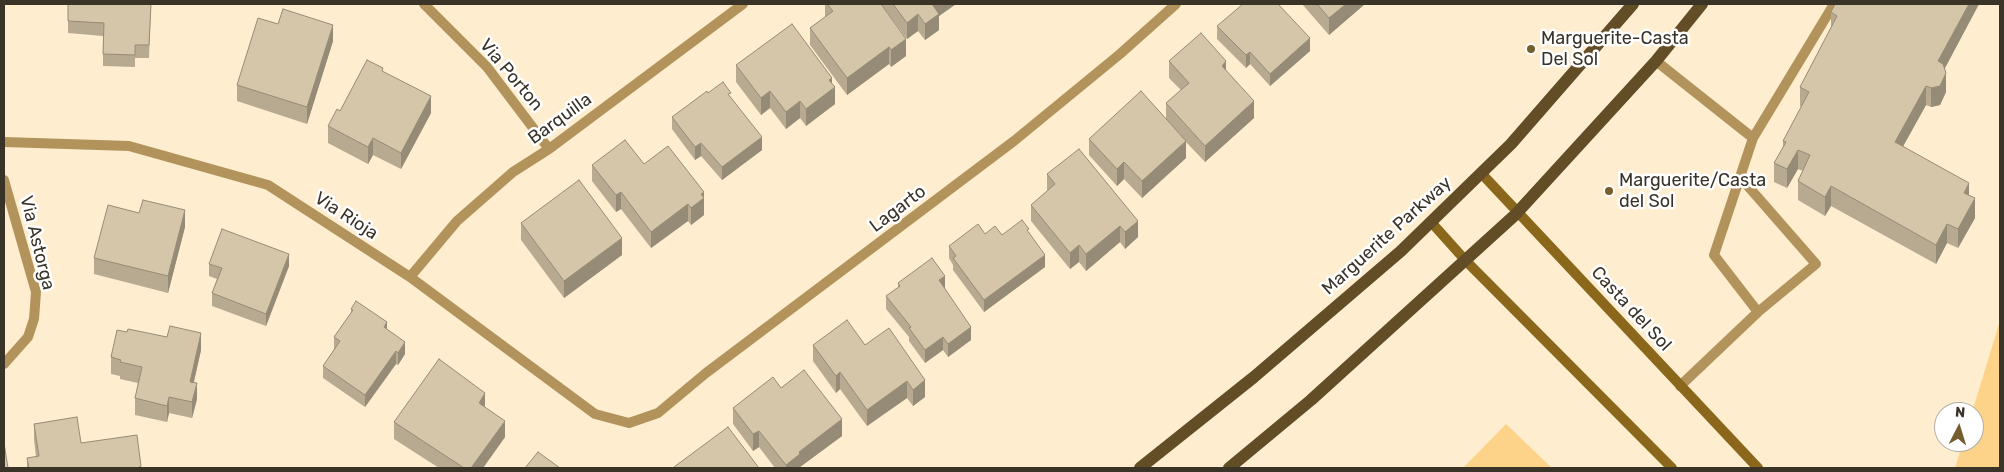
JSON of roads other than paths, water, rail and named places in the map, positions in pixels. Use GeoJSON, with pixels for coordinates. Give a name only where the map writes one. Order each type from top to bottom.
{"type":"FeatureCollection","features":[{"type":"Feature","properties":{"kind":"main road","name":"Marguerite Parkway"},"geometry":{"type":"LineString","coordinates":[[1140,468],[1254,377],[1401,251],[1511,144],[1633,4]]}},
{"type":"Feature","properties":{"kind":"main road"},"geometry":{"type":"LineString","coordinates":[[1229,468],[1311,400],[1519,212],[1656,61],[1702,4]]}},
{"type":"Feature","properties":{"kind":"street","name":"Via Porton"},"geometry":{"type":"LineString","coordinates":[[424,4],[487,67],[549,149]]}},
{"type":"Feature","properties":{"kind":"street","name":"Barquilla"},"geometry":{"type":"LineString","coordinates":[[410,277],[457,221],[513,172],[549,149],[743,4]]}},
{"type":"Feature","properties":{"kind":"street","name":"Lagarto"},"geometry":{"type":"LineString","coordinates":[[629,423],[658,413],[714,367],[1007,147],[1120,54],[1176,4]]}},
{"type":"Feature","properties":{"kind":"street"},"geometry":{"type":"LineString","coordinates":[[1758,312],[1714,255],[1753,138],[1834,4]]}},
{"type":"Feature","properties":{"kind":"street"},"geometry":{"type":"LineString","coordinates":[[1656,61],[1753,138]]}},
{"type":"Feature","properties":{"kind":"street","name":"Via Rioja"},"geometry":{"type":"LineString","coordinates":[[4,142],[129,146],[268,185],[410,277],[595,414],[629,423]]}},
{"type":"Feature","properties":{"kind":"street","name":"Casta del Sol"},"geometry":{"type":"LineString","coordinates":[[1481,173],[1758,468]]}},
{"type":"Feature","properties":{"kind":"street"},"geometry":{"type":"LineString","coordinates":[[1680,386],[1758,312],[1816,264],[1740,177]]}},
{"type":"Feature","properties":{"kind":"street","name":"Via Astorga"},"geometry":{"type":"LineString","coordinates":[[4,180],[36,292],[34,319],[28,337],[4,364]]}},
{"type":"Feature","properties":{"kind":"street"},"geometry":{"type":"LineString","coordinates":[[1431,222],[1466,261],[1672,468]]}},
{"type":"Feature","properties":{"kind":"place","name":"Marguerite-Casta Del Sol"},"geometry":{"type":"Point","coordinates":[1531,49]}},
{"type":"Feature","properties":{"kind":"place","name":"Marguerite/Casta del Sol"},"geometry":{"type":"Point","coordinates":[1609,191]}}]}
